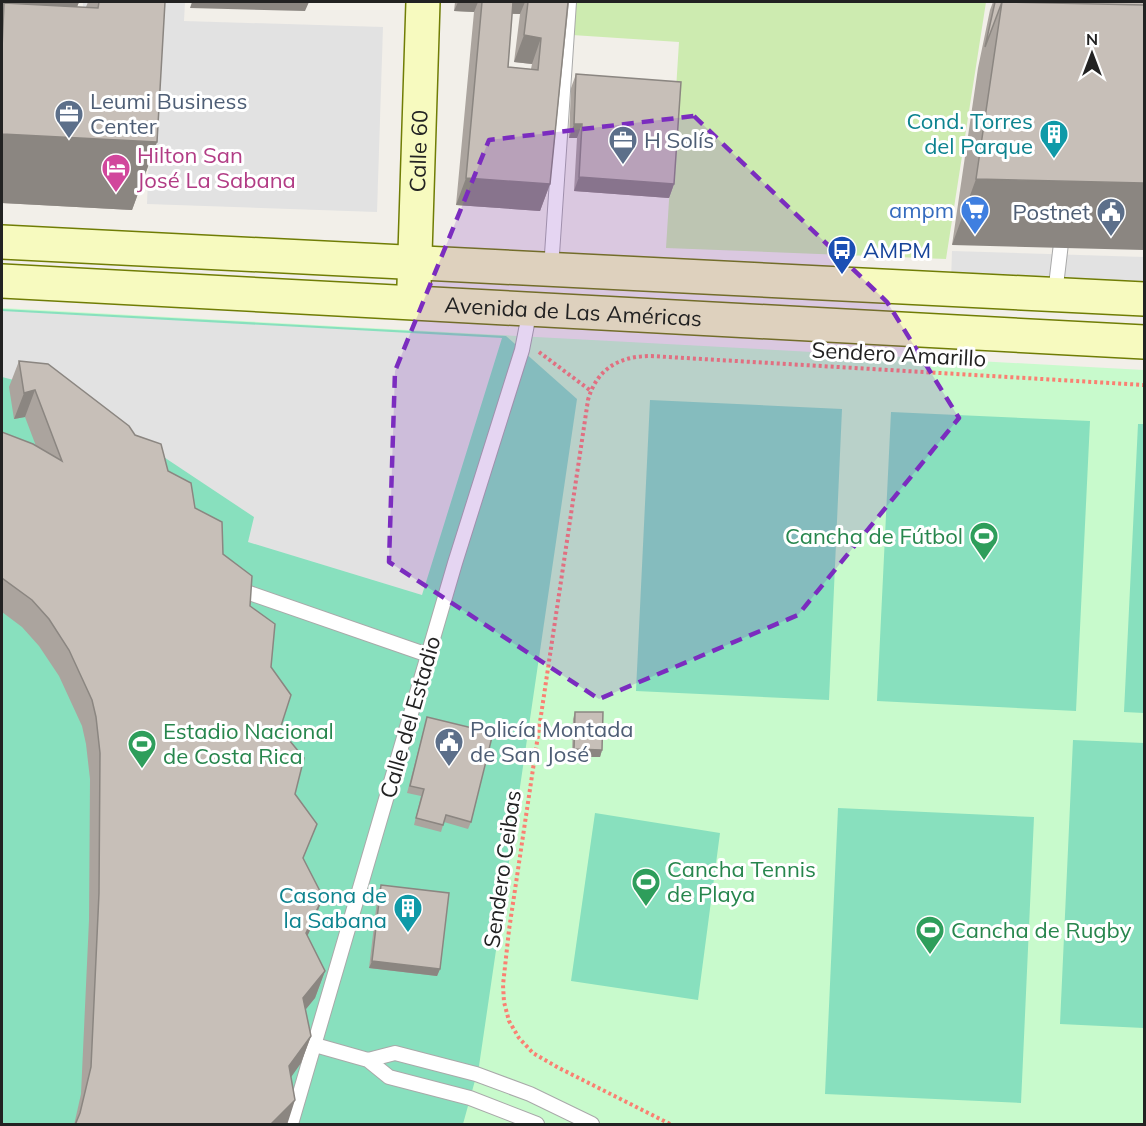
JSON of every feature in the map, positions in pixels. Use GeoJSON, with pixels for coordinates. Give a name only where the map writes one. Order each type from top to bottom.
{"type":"FeatureCollection","features":[{"type":"Feature","properties":{"kind":"main road","name":"Calle 60"},"geometry":{"type":"LineString","coordinates":[[413,303],[423,2]]}},
{"type":"Feature","properties":{"kind":"main road","name":"Avenida de Las Américas"},"geometry":{"type":"LineString","coordinates":[[2,242],[1144,299]]}},
{"type":"Feature","properties":{"kind":"main road","name":"Avenida de Las Américas"},"geometry":{"type":"LineString","coordinates":[[2,281],[1144,342]]}},
{"type":"Feature","properties":{"kind":"lane"},"geometry":{"type":"LineString","coordinates":[[551,269],[569,2]]}},
{"type":"Feature","properties":{"kind":"lane"},"geometry":{"type":"LineString","coordinates":[[1055,294],[1062,235]]}},
{"type":"Feature","properties":{"kind":"lane","name":"Calle del Estadio"},"geometry":{"type":"LineString","coordinates":[[291,1125],[428,655],[524,341],[530,309]]}},
{"type":"Feature","properties":{"kind":"lane"},"geometry":{"type":"LineString","coordinates":[[224,585],[428,655]]}},
{"type":"Feature","properties":{"kind":"lane"},"geometry":{"type":"LineString","coordinates":[[315,1045],[368,1060],[389,1077],[470,1098],[537,1125]]}},
{"type":"Feature","properties":{"kind":"lane"},"geometry":{"type":"LineString","coordinates":[[368,1060],[395,1053],[476,1074],[530,1094],[592,1125]]}},
{"type":"Feature","properties":{"kind":"path"},"geometry":{"type":"LineString","coordinates":[[524,341],[591,391]]}},
{"type":"Feature","properties":{"kind":"path","name":"Sendero Ceibas"},"geometry":{"type":"LineString","coordinates":[[651,356],[635,356],[619,360],[605,369],[595,381],[591,391],[509,930],[503,985],[504,1002],[509,1021],[519,1038],[534,1053],[670,1125]]}},
{"type":"Feature","properties":{"kind":"path","name":"Sendero Amarillo"},"geometry":{"type":"LineString","coordinates":[[651,356],[1144,384]]}},
{"type":"Feature","properties":{"kind":"highlighted area"},"geometry":{"type":"Polygon","coordinates":[[[694,116],[887,302],[959,418],[798,615],[599,699],[389,562],[395,371],[489,140],[694,116]]]}},
{"type":"Feature","properties":{"kind":"green space"},"geometry":{"type":"Polygon","coordinates":[[[575,2],[986,2],[946,259],[666,248],[679,42],[572,35],[575,2]]]}},
{"type":"Feature","properties":{"kind":"green space"},"geometry":{"type":"Polygon","coordinates":[[[2,308],[1144,370],[1144,1124],[2,1124],[2,308]]]}},
{"type":"Feature","properties":{"kind":"green space"},"geometry":{"type":"Polygon","coordinates":[[[2,309],[506,336],[577,399],[479,1066],[463,1124],[2,1124],[2,309]]]}},
{"type":"Feature","properties":{"kind":"green space","name":"Cancha de Fútbol"},"geometry":{"type":"Polygon","coordinates":[[[650,400],[842,409],[829,700],[636,691],[650,400]]]}},
{"type":"Feature","properties":{"kind":"green space","name":"Cancha de Fútbol"},"geometry":{"type":"Polygon","coordinates":[[[891,412],[1090,421],[1076,711],[877,701],[891,412]]]}},
{"type":"Feature","properties":{"kind":"green space"},"geometry":{"type":"Polygon","coordinates":[[[1138,424],[1144,424],[1144,713],[1124,712],[1138,424]]]}},
{"type":"Feature","properties":{"kind":"green space"},"geometry":{"type":"Polygon","coordinates":[[[1073,740],[1144,743],[1144,1028],[1060,1024],[1073,740]]]}},
{"type":"Feature","properties":{"kind":"green space","name":"Cancha de Rugby"},"geometry":{"type":"Polygon","coordinates":[[[838,808],[1034,817],[1021,1103],[825,1094],[838,808]]]}},
{"type":"Feature","properties":{"kind":"green space","name":"Cancha Tennis de Playa"},"geometry":{"type":"Polygon","coordinates":[[[595,813],[720,833],[698,1000],[571,981],[595,813]]]}},
{"type":"Feature","properties":{"kind":"shaded area"},"geometry":{"type":"Polygon","coordinates":[[[83,2],[185,2],[184,21],[383,27],[377,212],[147,204],[154,26],[82,24],[83,2]]]}},
{"type":"Feature","properties":{"kind":"shaded area"},"geometry":{"type":"Polygon","coordinates":[[[952,251],[1144,257],[1144,286],[951,281],[952,251]]]}},
{"type":"Feature","properties":{"kind":"shaded area"},"geometry":{"type":"Polygon","coordinates":[[[2,311],[502,338],[422,595],[248,542],[254,517],[69,394],[2,377],[2,311]]]}},
{"type":"Feature","properties":{"kind":"building"},"geometry":{"type":"Polygon","coordinates":[[[99,2],[165,2],[157,142],[2,134],[4,3],[98,8],[99,2]]]}},
{"type":"Feature","properties":{"kind":"building"},"geometry":{"type":"Polygon","coordinates":[[[482,2],[513,2],[508,67],[538,70],[541,38],[524,35],[528,2],[568,2],[550,184],[466,178],[482,2]]]}},
{"type":"Feature","properties":{"kind":"building"},"geometry":{"type":"Polygon","coordinates":[[[995,2],[1002,2],[985,47],[995,2]]]}},
{"type":"Feature","properties":{"kind":"building"},"geometry":{"type":"Polygon","coordinates":[[[1002,2],[1144,5],[1144,183],[976,179],[1002,2]]]}},
{"type":"Feature","properties":{"kind":"building"},"geometry":{"type":"Polygon","coordinates":[[[1009,2],[1144,2],[1144,5],[1009,2]]]}},
{"type":"Feature","properties":{"kind":"building","name":"H Solís"},"geometry":{"type":"Polygon","coordinates":[[[576,74],[681,82],[674,184],[579,177],[582,124],[574,124],[576,74]]]}},
{"type":"Feature","properties":{"kind":"building","name":"Estadio Nacional de Costa Rica"},"geometry":{"type":"Polygon","coordinates":[[[19,361],[48,364],[129,426],[135,435],[161,444],[168,471],[191,483],[195,508],[222,522],[223,554],[252,576],[250,606],[275,624],[271,667],[291,695],[280,729],[304,758],[295,794],[317,824],[303,858],[323,897],[306,933],[325,971],[303,998],[311,1036],[289,1066],[295,1100],[270,1125],[75,1125],[91,1067],[99,893],[100,753],[92,700],[69,650],[49,619],[32,600],[2,578],[2,432],[33,444],[62,461],[35,390],[24,393],[19,361]]]}},
{"type":"Feature","properties":{"kind":"building"},"geometry":{"type":"Polygon","coordinates":[[[575,712],[603,712],[602,750],[574,749],[575,712]]]}},
{"type":"Feature","properties":{"kind":"building","name":"Policía Montada de San José"},"geometry":{"type":"Polygon","coordinates":[[[427,717],[493,733],[471,822],[446,815],[443,825],[416,818],[424,789],[410,786],[427,717]]]}},
{"type":"Feature","properties":{"kind":"building","name":"Casona de la Sabana"},"geometry":{"type":"Polygon","coordinates":[[[381,885],[449,893],[440,969],[372,961],[381,885]]]}},
{"type":"Feature","properties":{"kind":"place","name":"Leumi Business Center"},"geometry":{"type":"Point","coordinates":[69,140]}},
{"type":"Feature","properties":{"kind":"place","name":"Cond. Torres del Parque"},"geometry":{"type":"Point","coordinates":[1054,160]}},
{"type":"Feature","properties":{"kind":"place","name":"H Solís"},"geometry":{"type":"Point","coordinates":[623,166]}},
{"type":"Feature","properties":{"kind":"place","name":"Hilton San José La Sabana"},"geometry":{"type":"Point","coordinates":[116,194]}},
{"type":"Feature","properties":{"kind":"place","name":"ampm"},"geometry":{"type":"Point","coordinates":[975,236]}},
{"type":"Feature","properties":{"kind":"place","name":"Postnet"},"geometry":{"type":"Point","coordinates":[1111,238]}},
{"type":"Feature","properties":{"kind":"place","name":"AMPM"},"geometry":{"type":"Point","coordinates":[842,276]}},
{"type":"Feature","properties":{"kind":"place","name":"Cancha de Fútbol"},"geometry":{"type":"Point","coordinates":[984,562]}},
{"type":"Feature","properties":{"kind":"place","name":"Policía Montada de San José"},"geometry":{"type":"Point","coordinates":[449,768]}},
{"type":"Feature","properties":{"kind":"place","name":"Estadio Nacional de Costa Rica"},"geometry":{"type":"Point","coordinates":[142,770]}},
{"type":"Feature","properties":{"kind":"place","name":"Cancha Tennis de Playa"},"geometry":{"type":"Point","coordinates":[646,908]}},
{"type":"Feature","properties":{"kind":"place","name":"Casona de la Sabana"},"geometry":{"type":"Point","coordinates":[408,934]}},
{"type":"Feature","properties":{"kind":"place","name":"Cancha de Rugby"},"geometry":{"type":"Point","coordinates":[930,956]}}]}
